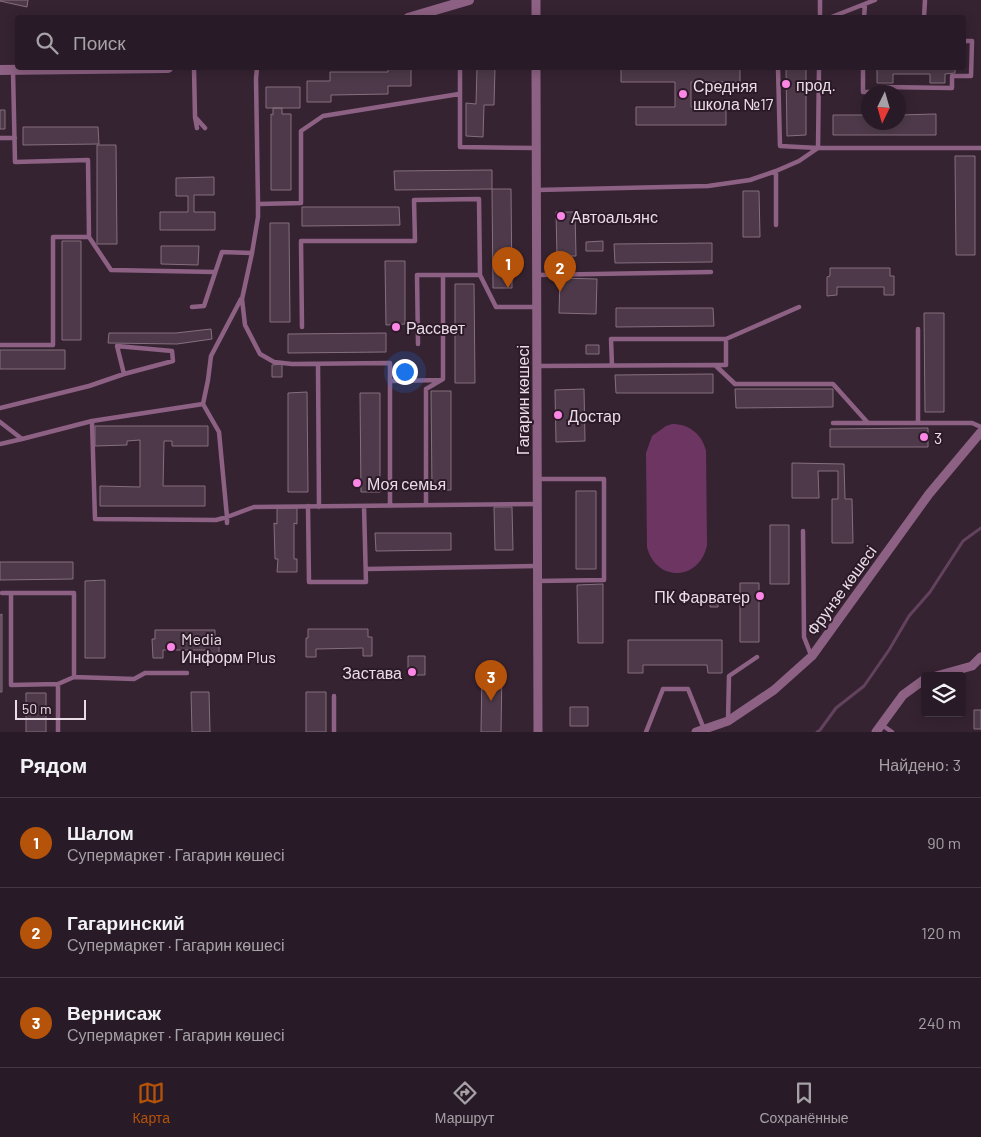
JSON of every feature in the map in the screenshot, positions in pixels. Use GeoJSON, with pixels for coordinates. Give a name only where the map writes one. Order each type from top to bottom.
{"type":"FeatureCollection","features":[{"type":"Feature","properties":{"kind":"street"},"geometry":{"type":"LineString","coordinates":[[418,15],[469,0]]}},
{"type":"Feature","properties":{"kind":"street"},"geometry":{"type":"LineString","coordinates":[[536,0],[536,15]]}},
{"type":"Feature","properties":{"kind":"street"},"geometry":{"type":"LineString","coordinates":[[0,70],[13,70]]}},
{"type":"Feature","properties":{"kind":"street","name":"Гагарин көшесі"},"geometry":{"type":"LineString","coordinates":[[536,70],[538,732]]}},
{"type":"Feature","properties":{"kind":"street","name":"Фрунзе көшесі"},"geometry":{"type":"LineString","coordinates":[[700,730],[728,720],[774,690],[812,656],[929,494],[981,432]]}},
{"type":"Feature","properties":{"kind":"street"},"geometry":{"type":"LineString","coordinates":[[950,672],[972,666],[981,657]]}},
{"type":"Feature","properties":{"kind":"street"},"geometry":{"type":"LineString","coordinates":[[879,728],[903,695],[921,682]]}},
{"type":"Feature","properties":{"kind":"lane"},"geometry":{"type":"LineString","coordinates":[[820,0],[820,15]]}},
{"type":"Feature","properties":{"kind":"lane"},"geometry":{"type":"LineString","coordinates":[[837,15],[875,0]]}},
{"type":"Feature","properties":{"kind":"lane"},"geometry":{"type":"LineString","coordinates":[[924,15],[925,0]]}},
{"type":"Feature","properties":{"kind":"lane"},"geometry":{"type":"LineString","coordinates":[[864,15],[865,4]]}},
{"type":"Feature","properties":{"kind":"lane"},"geometry":{"type":"LineString","coordinates":[[863,70],[863,92],[874,92],[882,87],[952,88],[952,76],[971,76],[972,41],[966,41]]}},
{"type":"Feature","properties":{"kind":"lane"},"geometry":{"type":"LineString","coordinates":[[13,70],[15,162],[88,160],[89,237],[111,270],[214,272]]}},
{"type":"Feature","properties":{"kind":"lane"},"geometry":{"type":"LineString","coordinates":[[194,70],[197,128]]}},
{"type":"Feature","properties":{"kind":"lane"},"geometry":{"type":"LineString","coordinates":[[257,70],[258,217],[242,299],[245,325],[260,354],[274,362],[292,364],[390,363],[390,506]]}},
{"type":"Feature","properties":{"kind":"lane"},"geometry":{"type":"LineString","coordinates":[[460,70],[460,148],[536,148]]}},
{"type":"Feature","properties":{"kind":"lane"},"geometry":{"type":"LineString","coordinates":[[778,70],[780,146],[818,148],[981,148]]}},
{"type":"Feature","properties":{"kind":"lane"},"geometry":{"type":"LineString","coordinates":[[818,148],[819,70]]}},
{"type":"Feature","properties":{"kind":"lane"},"geometry":{"type":"LineString","coordinates":[[258,204],[301,203],[301,131],[323,116],[459,94]]}},
{"type":"Feature","properties":{"kind":"lane"},"geometry":{"type":"LineString","coordinates":[[195,117],[205,128]]}},
{"type":"Feature","properties":{"kind":"lane"},"geometry":{"type":"LineString","coordinates":[[0,138],[15,138]]}},
{"type":"Feature","properties":{"kind":"lane"},"geometry":{"type":"LineString","coordinates":[[536,190],[708,186],[750,180],[799,161],[818,148]]}},
{"type":"Feature","properties":{"kind":"lane"},"geometry":{"type":"LineString","coordinates":[[776,171],[776,226]]}},
{"type":"Feature","properties":{"kind":"lane"},"geometry":{"type":"LineString","coordinates":[[302,327],[301,241],[415,241],[414,200],[479,199],[480,275],[496,307],[537,307]]}},
{"type":"Feature","properties":{"kind":"lane"},"geometry":{"type":"LineString","coordinates":[[0,345],[53,345],[53,237],[89,237]]}},
{"type":"Feature","properties":{"kind":"lane"},"geometry":{"type":"LineString","coordinates":[[192,307],[204,306],[222,252],[252,253]]}},
{"type":"Feature","properties":{"kind":"lane"},"geometry":{"type":"LineString","coordinates":[[537,275],[711,272]]}},
{"type":"Feature","properties":{"kind":"lane"},"geometry":{"type":"LineString","coordinates":[[418,344],[417,275],[480,275]]}},
{"type":"Feature","properties":{"kind":"lane"},"geometry":{"type":"LineString","coordinates":[[443,275],[443,380]]}},
{"type":"Feature","properties":{"kind":"lane"},"geometry":{"type":"LineString","coordinates":[[227,520],[219,432],[203,404],[211,356],[242,299]]}},
{"type":"Feature","properties":{"kind":"lane"},"geometry":{"type":"LineString","coordinates":[[612,366],[611,339],[726,339],[799,306]]}},
{"type":"Feature","properties":{"kind":"lane"},"geometry":{"type":"LineString","coordinates":[[918,329],[918,423]]}},
{"type":"Feature","properties":{"kind":"lane"},"geometry":{"type":"LineString","coordinates":[[537,366],[726,365],[726,339]]}},
{"type":"Feature","properties":{"kind":"lane"},"geometry":{"type":"LineString","coordinates":[[0,408],[89,386],[124,374],[173,361],[172,351],[117,346],[124,374]]}},
{"type":"Feature","properties":{"kind":"lane"},"geometry":{"type":"LineString","coordinates":[[318,364],[319,507]]}},
{"type":"Feature","properties":{"kind":"lane"},"geometry":{"type":"LineString","coordinates":[[715,365],[735,384],[833,384],[868,423]]}},
{"type":"Feature","properties":{"kind":"lane"},"geometry":{"type":"LineString","coordinates":[[390,381],[443,380]]}},
{"type":"Feature","properties":{"kind":"lane"},"geometry":{"type":"LineString","coordinates":[[426,505],[426,389],[443,380]]}},
{"type":"Feature","properties":{"kind":"lane"},"geometry":{"type":"LineString","coordinates":[[0,444],[92,421],[203,404]]}},
{"type":"Feature","properties":{"kind":"lane"},"geometry":{"type":"LineString","coordinates":[[92,421],[95,519],[227,520],[254,507],[537,504]]}},
{"type":"Feature","properties":{"kind":"lane"},"geometry":{"type":"LineString","coordinates":[[0,422],[22,439]]}},
{"type":"Feature","properties":{"kind":"lane"},"geometry":{"type":"LineString","coordinates":[[833,423],[972,423],[981,427]]}},
{"type":"Feature","properties":{"kind":"lane"},"geometry":{"type":"LineString","coordinates":[[537,479],[604,479],[604,580],[538,581]]}},
{"type":"Feature","properties":{"kind":"lane"},"geometry":{"type":"LineString","coordinates":[[308,506],[309,582],[366,582],[364,506]]}},
{"type":"Feature","properties":{"kind":"lane"},"geometry":{"type":"LineString","coordinates":[[804,531],[804,637],[812,656]]}},
{"type":"Feature","properties":{"kind":"lane"},"geometry":{"type":"LineString","coordinates":[[366,568],[537,566]]}},
{"type":"Feature","properties":{"kind":"lane"},"geometry":{"type":"LineString","coordinates":[[2,593],[74,593],[74,677]]}},
{"type":"Feature","properties":{"kind":"lane"},"geometry":{"type":"LineString","coordinates":[[11,593],[11,685],[58,684],[74,677],[134,679],[145,673],[188,673]]}},
{"type":"Feature","properties":{"kind":"lane"},"geometry":{"type":"LineString","coordinates":[[728,720],[729,676],[757,657]]}},
{"type":"Feature","properties":{"kind":"lane"},"geometry":{"type":"LineString","coordinates":[[58,684],[58,732]]}},
{"type":"Feature","properties":{"kind":"lane"},"geometry":{"type":"LineString","coordinates":[[646,732],[663,689],[688,689],[700,730]]}},
{"type":"Feature","properties":{"kind":"lane"},"geometry":{"type":"LineString","coordinates":[[334,696],[334,732]]}},
{"type":"Feature","properties":{"kind":"lane"},"geometry":{"type":"LineString","coordinates":[[879,728],[892,732]]}},
{"type":"Feature","properties":{"kind":"shaded area"},"geometry":{"type":"Polygon","coordinates":[[[672,424],[678,424],[694,431],[706,451],[707,545],[703,557],[696,566],[678,573],[668,572],[659,567],[652,559],[647,547],[646,453],[652,436],[672,424]]]}},
{"type":"Feature","properties":{"kind":"building"},"geometry":{"type":"Polygon","coordinates":[[[0,0],[28,0],[27,7],[0,0]]]}},
{"type":"Feature","properties":{"kind":"building"},"geometry":{"type":"Polygon","coordinates":[[[388,70],[411,70],[411,86],[388,86],[388,94],[331,95],[331,102],[307,102],[307,81],[330,81],[330,72],[388,72],[388,70]]]}},
{"type":"Feature","properties":{"kind":"building"},"geometry":{"type":"Polygon","coordinates":[[[477,70],[495,70],[494,105],[484,105],[483,137],[466,136],[466,103],[476,104],[477,70]]]}},
{"type":"Feature","properties":{"kind":"building","name":"Средняя школа №17"},"geometry":{"type":"Polygon","coordinates":[[[621,70],[740,70],[740,82],[691,82],[691,107],[726,107],[726,125],[636,125],[636,107],[675,107],[675,82],[621,82],[621,70]]]}},
{"type":"Feature","properties":{"kind":"building"},"geometry":{"type":"Polygon","coordinates":[[[786,70],[806,70],[806,135],[787,136],[786,70]]]}},
{"type":"Feature","properties":{"kind":"building"},"geometry":{"type":"Polygon","coordinates":[[[877,70],[955,70],[955,73],[945,74],[945,83],[930,83],[930,74],[893,74],[893,83],[877,83],[877,70]]]}},
{"type":"Feature","properties":{"kind":"building"},"geometry":{"type":"Polygon","coordinates":[[[266,87],[300,87],[300,108],[266,108],[266,87]]]}},
{"type":"Feature","properties":{"kind":"building"},"geometry":{"type":"Polygon","coordinates":[[[273,108],[282,108],[282,114],[291,114],[291,190],[271,190],[271,114],[273,115],[273,108]]]}},
{"type":"Feature","properties":{"kind":"building"},"geometry":{"type":"Polygon","coordinates":[[[0,110],[5,110],[5,129],[0,129],[0,110]]]}},
{"type":"Feature","properties":{"kind":"building"},"geometry":{"type":"Polygon","coordinates":[[[936,114],[936,135],[833,135],[833,115],[861,115],[861,130],[906,130],[906,115],[936,114]]]}},
{"type":"Feature","properties":{"kind":"building"},"geometry":{"type":"Polygon","coordinates":[[[23,127],[98,127],[99,144],[23,145],[23,127]]]}},
{"type":"Feature","properties":{"kind":"building"},"geometry":{"type":"Polygon","coordinates":[[[97,145],[116,145],[117,244],[97,244],[97,145]]]}},
{"type":"Feature","properties":{"kind":"building"},"geometry":{"type":"Polygon","coordinates":[[[955,156],[975,156],[975,255],[956,255],[955,156]]]}},
{"type":"Feature","properties":{"kind":"building"},"geometry":{"type":"Polygon","coordinates":[[[492,170],[492,189],[395,190],[394,171],[492,170]]]}},
{"type":"Feature","properties":{"kind":"building"},"geometry":{"type":"Polygon","coordinates":[[[214,177],[214,195],[194,195],[194,212],[215,212],[215,230],[160,230],[160,212],[188,212],[188,196],[176,196],[176,178],[214,177]]]}},
{"type":"Feature","properties":{"kind":"building"},"geometry":{"type":"Polygon","coordinates":[[[492,189],[511,189],[512,288],[493,288],[492,189]]]}},
{"type":"Feature","properties":{"kind":"building"},"geometry":{"type":"Polygon","coordinates":[[[743,191],[759,191],[760,237],[743,237],[743,191]]]}},
{"type":"Feature","properties":{"kind":"building"},"geometry":{"type":"Polygon","coordinates":[[[302,207],[399,207],[400,225],[302,226],[302,207]]]}},
{"type":"Feature","properties":{"kind":"building"},"geometry":{"type":"Polygon","coordinates":[[[556,212],[575,212],[576,256],[557,256],[556,212]]]}},
{"type":"Feature","properties":{"kind":"building"},"geometry":{"type":"Polygon","coordinates":[[[270,223],[289,223],[290,322],[270,322],[270,223]]]}},
{"type":"Feature","properties":{"kind":"building"},"geometry":{"type":"Polygon","coordinates":[[[62,241],[81,241],[81,340],[62,340],[62,241]]]}},
{"type":"Feature","properties":{"kind":"building"},"geometry":{"type":"Polygon","coordinates":[[[603,241],[603,251],[586,251],[586,242],[603,241]]]}},
{"type":"Feature","properties":{"kind":"building"},"geometry":{"type":"Polygon","coordinates":[[[712,243],[712,262],[615,263],[614,244],[712,243]]]}},
{"type":"Feature","properties":{"kind":"building"},"geometry":{"type":"Polygon","coordinates":[[[161,246],[199,246],[198,265],[161,264],[161,246]]]}},
{"type":"Feature","properties":{"kind":"building"},"geometry":{"type":"Polygon","coordinates":[[[385,261],[405,261],[405,324],[386,325],[385,261]]]}},
{"type":"Feature","properties":{"kind":"building"},"geometry":{"type":"Polygon","coordinates":[[[830,268],[890,268],[890,276],[894,276],[894,295],[884,295],[884,287],[837,287],[837,295],[827,296],[827,277],[830,276],[830,268]]]}},
{"type":"Feature","properties":{"kind":"building"},"geometry":{"type":"Polygon","coordinates":[[[560,278],[597,279],[596,314],[559,313],[560,278]]]}},
{"type":"Feature","properties":{"kind":"building"},"geometry":{"type":"Polygon","coordinates":[[[455,284],[474,284],[475,383],[455,383],[455,284]]]}},
{"type":"Feature","properties":{"kind":"building"},"geometry":{"type":"Polygon","coordinates":[[[616,308],[713,308],[714,326],[616,327],[616,308]]]}},
{"type":"Feature","properties":{"kind":"building"},"geometry":{"type":"Polygon","coordinates":[[[924,313],[944,313],[944,412],[925,412],[924,313]]]}},
{"type":"Feature","properties":{"kind":"building"},"geometry":{"type":"Polygon","coordinates":[[[211,329],[212,339],[177,344],[108,343],[109,333],[176,333],[211,329]]]}},
{"type":"Feature","properties":{"kind":"building"},"geometry":{"type":"Polygon","coordinates":[[[386,333],[386,352],[288,353],[288,334],[386,333]]]}},
{"type":"Feature","properties":{"kind":"building"},"geometry":{"type":"Polygon","coordinates":[[[586,345],[599,345],[599,354],[586,354],[586,345]]]}},
{"type":"Feature","properties":{"kind":"building"},"geometry":{"type":"Polygon","coordinates":[[[0,350],[65,350],[65,369],[0,369],[0,350]]]}},
{"type":"Feature","properties":{"kind":"building"},"geometry":{"type":"Polygon","coordinates":[[[282,364],[282,377],[272,377],[272,365],[282,364]]]}},
{"type":"Feature","properties":{"kind":"building"},"geometry":{"type":"Polygon","coordinates":[[[713,374],[713,393],[616,393],[615,375],[713,374]]]}},
{"type":"Feature","properties":{"kind":"building"},"geometry":{"type":"Polygon","coordinates":[[[584,389],[585,441],[556,442],[555,390],[584,389]]]}},
{"type":"Feature","properties":{"kind":"building"},"geometry":{"type":"Polygon","coordinates":[[[735,389],[833,389],[833,407],[736,408],[735,389]]]}},
{"type":"Feature","properties":{"kind":"building"},"geometry":{"type":"Polygon","coordinates":[[[431,391],[451,391],[451,490],[432,490],[431,391]]]}},
{"type":"Feature","properties":{"kind":"building"},"geometry":{"type":"Polygon","coordinates":[[[307,392],[308,492],[288,492],[288,393],[307,392]]]}},
{"type":"Feature","properties":{"kind":"building"},"geometry":{"type":"Polygon","coordinates":[[[360,393],[380,393],[380,492],[361,492],[360,393]]]}},
{"type":"Feature","properties":{"kind":"building"},"geometry":{"type":"Polygon","coordinates":[[[95,426],[208,426],[208,446],[172,446],[172,441],[164,441],[163,486],[205,486],[205,506],[100,506],[100,486],[140,487],[140,440],[127,441],[127,445],[95,446],[95,426]]]}},
{"type":"Feature","properties":{"kind":"building"},"geometry":{"type":"Polygon","coordinates":[[[928,428],[928,447],[830,447],[830,429],[928,428]]]}},
{"type":"Feature","properties":{"kind":"building"},"geometry":{"type":"Polygon","coordinates":[[[792,463],[844,464],[845,499],[852,499],[853,543],[832,543],[832,499],[838,499],[838,471],[818,471],[819,498],[792,498],[792,463]]]}},
{"type":"Feature","properties":{"kind":"building"},"geometry":{"type":"Polygon","coordinates":[[[576,491],[596,491],[596,569],[576,569],[576,491]]]}},
{"type":"Feature","properties":{"kind":"building"},"geometry":{"type":"Polygon","coordinates":[[[494,507],[512,507],[513,550],[495,550],[494,507]]]}},
{"type":"Feature","properties":{"kind":"building"},"geometry":{"type":"Polygon","coordinates":[[[277,508],[297,508],[297,524],[294,523],[294,559],[297,559],[297,572],[277,572],[278,559],[275,559],[274,523],[277,524],[277,508]]]}},
{"type":"Feature","properties":{"kind":"building"},"geometry":{"type":"Polygon","coordinates":[[[770,525],[789,525],[789,584],[770,584],[770,525]]]}},
{"type":"Feature","properties":{"kind":"building"},"geometry":{"type":"Polygon","coordinates":[[[375,533],[451,533],[451,550],[376,551],[375,533]]]}},
{"type":"Feature","properties":{"kind":"building"},"geometry":{"type":"Polygon","coordinates":[[[0,562],[73,562],[73,579],[0,580],[0,562]]]}},
{"type":"Feature","properties":{"kind":"building"},"geometry":{"type":"Polygon","coordinates":[[[105,580],[105,658],[85,658],[85,581],[105,580]]]}},
{"type":"Feature","properties":{"kind":"building"},"geometry":{"type":"Polygon","coordinates":[[[740,583],[759,583],[759,642],[740,642],[740,583]]]}},
{"type":"Feature","properties":{"kind":"building"},"geometry":{"type":"Polygon","coordinates":[[[603,584],[603,643],[578,643],[577,585],[603,584]]]}},
{"type":"Feature","properties":{"kind":"building"},"geometry":{"type":"Polygon","coordinates":[[[711,593],[719,594],[718,607],[710,607],[711,593]]]}},
{"type":"Feature","properties":{"kind":"building"},"geometry":{"type":"Polygon","coordinates":[[[2,614],[2,692],[0,692],[0,615],[2,614]]]}},
{"type":"Feature","properties":{"kind":"building"},"geometry":{"type":"Polygon","coordinates":[[[308,629],[368,629],[368,637],[372,637],[372,656],[363,656],[363,648],[316,649],[316,657],[306,657],[308,629]]]}},
{"type":"Feature","properties":{"kind":"building"},"geometry":{"type":"Polygon","coordinates":[[[155,630],[215,630],[215,639],[219,638],[219,657],[209,658],[209,650],[163,650],[163,658],[153,658],[152,639],[155,639],[155,630]]]}},
{"type":"Feature","properties":{"kind":"building"},"geometry":{"type":"Polygon","coordinates":[[[628,640],[722,640],[722,673],[708,673],[707,665],[643,665],[643,673],[628,673],[628,640]]]}},
{"type":"Feature","properties":{"kind":"building"},"geometry":{"type":"Polygon","coordinates":[[[408,656],[425,656],[425,675],[408,675],[408,656]]]}},
{"type":"Feature","properties":{"kind":"building"},"geometry":{"type":"Polygon","coordinates":[[[482,669],[502,669],[501,732],[481,732],[482,669]]]}},
{"type":"Feature","properties":{"kind":"building"},"geometry":{"type":"Polygon","coordinates":[[[191,692],[209,692],[210,732],[192,732],[191,692]]]}},
{"type":"Feature","properties":{"kind":"building"},"geometry":{"type":"Polygon","coordinates":[[[306,692],[326,692],[326,732],[306,732],[306,692]]]}},
{"type":"Feature","properties":{"kind":"building"},"geometry":{"type":"Polygon","coordinates":[[[26,693],[46,693],[46,732],[26,732],[26,693]]]}},
{"type":"Feature","properties":{"kind":"building"},"geometry":{"type":"Polygon","coordinates":[[[570,707],[588,707],[588,726],[570,726],[570,707]]]}},
{"type":"Feature","properties":{"kind":"building"},"geometry":{"type":"Polygon","coordinates":[[[974,710],[981,710],[981,729],[974,729],[974,710]]]}},
{"type":"Feature","properties":{"kind":"waterway"},"geometry":{"type":"LineString","coordinates":[[817,732],[836,708],[864,686],[889,650],[909,616],[930,592],[963,541],[981,528]]}},
{"type":"Feature","properties":{"kind":"place","name":"прод."},"geometry":{"type":"Point","coordinates":[786,84]}},
{"type":"Feature","properties":{"kind":"place","name":"Средняя школа №17"},"geometry":{"type":"Point","coordinates":[683,94]}},
{"type":"Feature","properties":{"kind":"place","name":"Автоальянс"},"geometry":{"type":"Point","coordinates":[561,216]}},
{"type":"Feature","properties":{"kind":"place","name":"Шалом"},"geometry":{"type":"Point","coordinates":[508,288]}},
{"type":"Feature","properties":{"kind":"place","name":"Гагаринский"},"geometry":{"type":"Point","coordinates":[560,292]}},
{"type":"Feature","properties":{"kind":"place","name":"Рассвет"},"geometry":{"type":"Point","coordinates":[396,327]}},
{"type":"Feature","properties":{"kind":"place","name":"Достар"},"geometry":{"type":"Point","coordinates":[558,415]}},
{"type":"Feature","properties":{"kind":"place","name":"3"},"geometry":{"type":"Point","coordinates":[924,437]}},
{"type":"Feature","properties":{"kind":"place","name":"Моя семья"},"geometry":{"type":"Point","coordinates":[357,483]}},
{"type":"Feature","properties":{"kind":"place","name":"ПК Фарватер"},"geometry":{"type":"Point","coordinates":[760,596]}},
{"type":"Feature","properties":{"kind":"place","name":"Media Информ Plus"},"geometry":{"type":"Point","coordinates":[171,647]}},
{"type":"Feature","properties":{"kind":"place","name":"Застава"},"geometry":{"type":"Point","coordinates":[412,672]}},
{"type":"Feature","properties":{"kind":"place","name":"Вернисаж"},"geometry":{"type":"Point","coordinates":[491,701]}}]}
